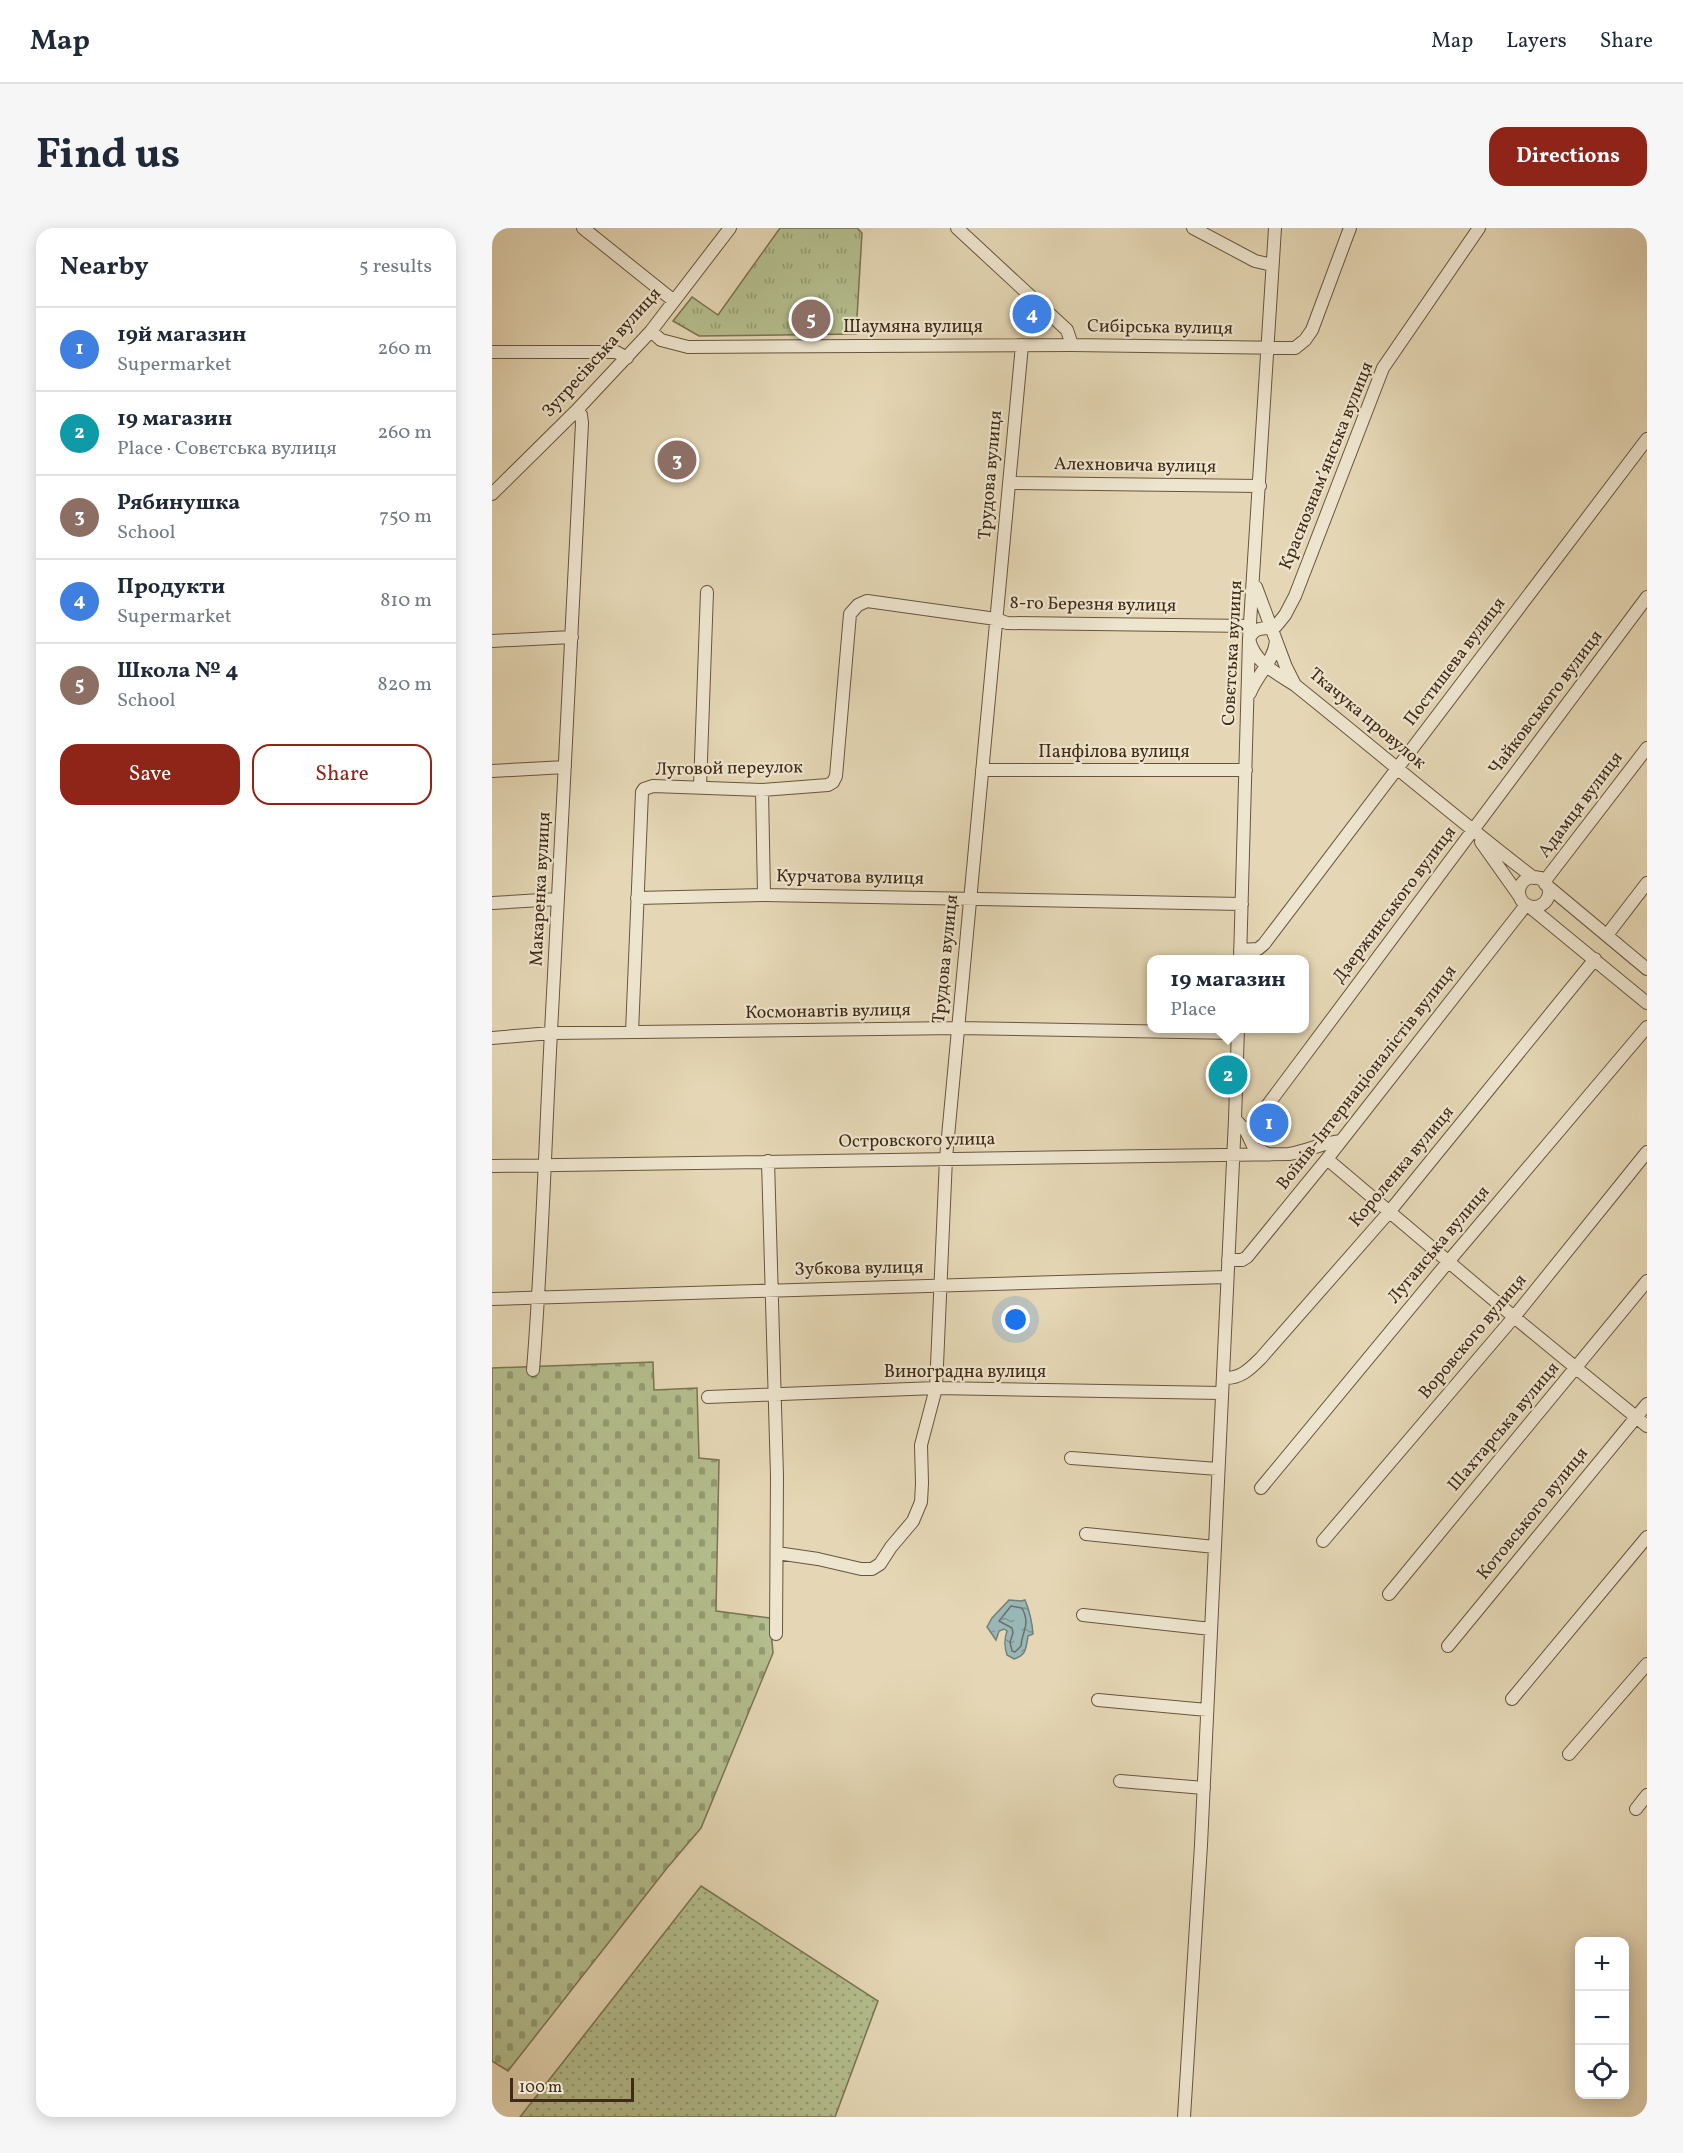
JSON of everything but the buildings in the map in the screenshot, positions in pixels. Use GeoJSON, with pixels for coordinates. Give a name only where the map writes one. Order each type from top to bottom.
{"type":"FeatureCollection","features":[{"type":"Feature","properties":{"kind":"street"},"geometry":{"type":"LineString","coordinates":[[583,228],[674,301]]}},
{"type":"Feature","properties":{"kind":"street","name":"Зугресівська вулиця"},"geometry":{"type":"LineString","coordinates":[[492,494],[627,358],[651,331],[730,228]]}},
{"type":"Feature","properties":{"kind":"street","name":"Сибірська вулиця"},"geometry":{"type":"LineString","coordinates":[[957,228],[1067,330],[1072,345],[1268,348],[1295,348],[1312,330],[1350,228]]}},
{"type":"Feature","properties":{"kind":"street"},"geometry":{"type":"LineString","coordinates":[[1192,228],[1255,261],[1272,265]]}},
{"type":"Feature","properties":{"kind":"street","name":"Совєтська вулиця"},"geometry":{"type":"LineString","coordinates":[[1240,955],[1250,633],[1275,228]]}},
{"type":"Feature","properties":{"kind":"street","name":"Краснознамʼянська вулиця"},"geometry":{"type":"LineString","coordinates":[[1271,628],[1280,623],[1286,615],[1295,596],[1383,368],[1479,228]]}},
{"type":"Feature","properties":{"kind":"street","name":"Шаумяна вулиця"},"geometry":{"type":"LineString","coordinates":[[651,331],[661,340],[688,347],[1072,345]]}},
{"type":"Feature","properties":{"kind":"street","name":"Трудова вулиця"},"geometry":{"type":"LineString","coordinates":[[777,1554],[872,1569],[880,1564],[913,1521],[921,1502],[921,1445],[936,1388],[946,1158],[957,1028],[1022,345]]}},
{"type":"Feature","properties":{"kind":"street"},"geometry":{"type":"LineString","coordinates":[[492,352],[616,352],[627,358]]}},
{"type":"Feature","properties":{"kind":"street","name":"Макаренка вулиця"},"geometry":{"type":"LineString","coordinates":[[533,1370],[546,1164],[582,423],[581,415],[576,411]]}},
{"type":"Feature","properties":{"kind":"street","name":"Постишева вулиця"},"geometry":{"type":"LineString","coordinates":[[1240,955],[1258,949],[1264,944],[1647,439]]}},
{"type":"Feature","properties":{"kind":"street","name":"Алехновича вулиця"},"geometry":{"type":"LineString","coordinates":[[1009,483],[1260,486]]}},
{"type":"Feature","properties":{"kind":"street","name":"Ткачука провулок"},"geometry":{"type":"LineString","coordinates":[[1254,581],[1295,685],[1398,766],[1473,831]]}},
{"type":"Feature","properties":{"kind":"street"},"geometry":{"type":"LineString","coordinates":[[700,787],[707,592]]}},
{"type":"Feature","properties":{"kind":"street","name":"Чайковського вулиця"},"geometry":{"type":"LineString","coordinates":[[1473,831],[1647,597]]}},
{"type":"Feature","properties":{"kind":"street","name":"8-го Березня вулиця"},"geometry":{"type":"LineString","coordinates":[[842,701],[850,614],[858,605],[867,601],[996,619],[1007,623],[1250,633]]}},
{"type":"Feature","properties":{"kind":"street"},"geometry":{"type":"LineString","coordinates":[[1271,628],[1257,628],[1250,633],[1254,653],[1266,665],[1295,685]]}},
{"type":"Feature","properties":{"kind":"street"},"geometry":{"type":"LineString","coordinates":[[492,641],[572,637]]}},
{"type":"Feature","properties":{"kind":"street"},"geometry":{"type":"LineString","coordinates":[[1248,700],[1257,679],[1275,650],[1276,641]]}},
{"type":"Feature","properties":{"kind":"street","name":"Луговой переулок"},"geometry":{"type":"LineString","coordinates":[[632,1032],[642,792],[653,786],[762,789],[828,785],[836,776],[842,701]]}},
{"type":"Feature","properties":{"kind":"street","name":"Адамця вулиця"},"geometry":{"type":"LineString","coordinates":[[1540,880],[1547,878],[1647,748]]}},
{"type":"Feature","properties":{"kind":"street"},"geometry":{"type":"LineString","coordinates":[[492,771],[565,767]]}},
{"type":"Feature","properties":{"kind":"street","name":"Панфілова вулиця"},"geometry":{"type":"LineString","coordinates":[[982,770],[1246,770]]}},
{"type":"Feature","properties":{"kind":"street"},"geometry":{"type":"LineString","coordinates":[[762,789],[764,895]]}},
{"type":"Feature","properties":{"kind":"street"},"geometry":{"type":"LineString","coordinates":[[1473,831],[1540,880],[1647,969]]}},
{"type":"Feature","properties":{"kind":"street"},"geometry":{"type":"LineString","coordinates":[[1473,831],[1525,903],[1647,1003]]}},
{"type":"Feature","properties":{"kind":"street","name":"Дзержинського вулиця"},"geometry":{"type":"LineString","coordinates":[[1246,1131],[1473,831]]}},
{"type":"Feature","properties":{"kind":"street"},"geometry":{"type":"LineString","coordinates":[[1525,880],[1540,880],[1548,892],[1546,901],[1539,906],[1525,903],[1519,892],[1522,884],[1525,880]]}},
{"type":"Feature","properties":{"kind":"street"},"geometry":{"type":"LineString","coordinates":[[1606,935],[1647,883]]}},
{"type":"Feature","properties":{"kind":"street","name":"Курчатова вулиця"},"geometry":{"type":"LineString","coordinates":[[637,898],[764,895],[1242,904]]}},
{"type":"Feature","properties":{"kind":"street"},"geometry":{"type":"LineString","coordinates":[[492,903],[558,899]]}},
{"type":"Feature","properties":{"kind":"street","name":"Воїнів-Інтернаціоналістів вулиця"},"geometry":{"type":"LineString","coordinates":[[1228,1260],[1242,1260],[1247,1257],[1327,1159],[1525,903]]}},
{"type":"Feature","properties":{"kind":"street","name":"Короленка вулиця"},"geometry":{"type":"LineString","coordinates":[[1222,1378],[1244,1374],[1261,1358],[1390,1211],[1595,959]]}},
{"type":"Feature","properties":{"kind":"street","name":"Луганська вулиця"},"geometry":{"type":"LineString","coordinates":[[1261,1488],[1647,1027]]}},
{"type":"Feature","properties":{"kind":"street","name":"Космонавтів вулиця"},"geometry":{"type":"LineString","coordinates":[[492,1038],[551,1033],[957,1028],[1147,1030]]}},
{"type":"Feature","properties":{"kind":"street"},"geometry":{"type":"LineString","coordinates":[[1184,2117],[1204,1788],[1237,1033]]}},
{"type":"Feature","properties":{"kind":"street"},"geometry":{"type":"LineString","coordinates":[[1235,1119],[1246,1131],[1254,1148],[1269,1155]]}},
{"type":"Feature","properties":{"kind":"street"},"geometry":{"type":"LineString","coordinates":[[1199,1155],[1222,1148],[1228,1140],[1235,1119]]}},
{"type":"Feature","properties":{"kind":"street","name":"Островского улица"},"geometry":{"type":"LineString","coordinates":[[492,1166],[1269,1155],[1307,1151],[1331,1142],[1341,1141]]}},
{"type":"Feature","properties":{"kind":"street","name":"Воровского вулиця"},"geometry":{"type":"LineString","coordinates":[[1323,1541],[1514,1317],[1647,1152]]}},
{"type":"Feature","properties":{"kind":"street"},"geometry":{"type":"LineString","coordinates":[[1327,1159],[1647,1426]]}},
{"type":"Feature","properties":{"kind":"street"},"geometry":{"type":"LineString","coordinates":[[768,1161],[775,1394],[776,1634]]}},
{"type":"Feature","properties":{"kind":"street","name":"Зубкова вулиця"},"geometry":{"type":"LineString","coordinates":[[492,1299],[1227,1277]]}},
{"type":"Feature","properties":{"kind":"street","name":"Шахтарська вулиця"},"geometry":{"type":"LineString","coordinates":[[1389,1594],[1647,1281]]}},
{"type":"Feature","properties":{"kind":"street","name":"Виноградна вулиця"},"geometry":{"type":"LineString","coordinates":[[708,1397],[936,1388],[1222,1393]]}},
{"type":"Feature","properties":{"kind":"street","name":"Котовського вулиця"},"geometry":{"type":"LineString","coordinates":[[1448,1646],[1647,1404]]}},
{"type":"Feature","properties":{"kind":"street"},"geometry":{"type":"LineString","coordinates":[[1071,1458],[1218,1469]]}},
{"type":"Feature","properties":{"kind":"street"},"geometry":{"type":"LineString","coordinates":[[1086,1534],[1215,1547]]}},
{"type":"Feature","properties":{"kind":"street"},"geometry":{"type":"LineString","coordinates":[[1512,1699],[1647,1537]]}},
{"type":"Feature","properties":{"kind":"street"},"geometry":{"type":"LineString","coordinates":[[1083,1615],[1211,1629]]}},
{"type":"Feature","properties":{"kind":"street"},"geometry":{"type":"LineString","coordinates":[[1569,1754],[1647,1664]]}},
{"type":"Feature","properties":{"kind":"street"},"geometry":{"type":"LineString","coordinates":[[1098,1700],[1207,1710]]}},
{"type":"Feature","properties":{"kind":"street"},"geometry":{"type":"LineString","coordinates":[[1120,1781],[1204,1788]]}},
{"type":"Feature","properties":{"kind":"street"},"geometry":{"type":"LineString","coordinates":[[1636,1809],[1647,1795]]}},
{"type":"Feature","properties":{"kind":"green space"},"geometry":{"type":"Polygon","coordinates":[[[780,228],[857,228],[862,233],[856,334],[699,336],[673,321],[692,297],[718,315],[780,228]]]}},
{"type":"Feature","properties":{"kind":"green space"},"geometry":{"type":"Polygon","coordinates":[[[653,1362],[654,1390],[697,1388],[699,1458],[719,1460],[716,1611],[770,1618],[773,1653],[701,1828],[508,2071],[492,2061],[492,1368],[653,1362]]]}},
{"type":"Feature","properties":{"kind":"green space"},"geometry":{"type":"Polygon","coordinates":[[[701,1886],[878,2001],[835,2117],[520,2117],[701,1886]]]}},
{"type":"Feature","properties":{"kind":"water"},"geometry":{"type":"Polygon","coordinates":[[[1009,1600],[1025,1600],[1033,1634],[1028,1636],[1024,1653],[1014,1659],[1006,1652],[1007,1631],[1004,1629],[999,1631],[996,1640],[987,1627],[992,1618],[1009,1600]]]}},
{"type":"Feature","properties":{"kind":"place","name":"Продукти"},"geometry":{"type":"Point","coordinates":[1032,314]}},
{"type":"Feature","properties":{"kind":"place","name":"Школа № 4"},"geometry":{"type":"Point","coordinates":[811,319]}},
{"type":"Feature","properties":{"kind":"place","name":"Рябинушка"},"geometry":{"type":"Point","coordinates":[677,460]}},
{"type":"Feature","properties":{"kind":"place","name":"19 магазин"},"geometry":{"type":"Point","coordinates":[1228,1075]}},
{"type":"Feature","properties":{"kind":"place","name":"19й магазин"},"geometry":{"type":"Point","coordinates":[1269,1123]}}]}
